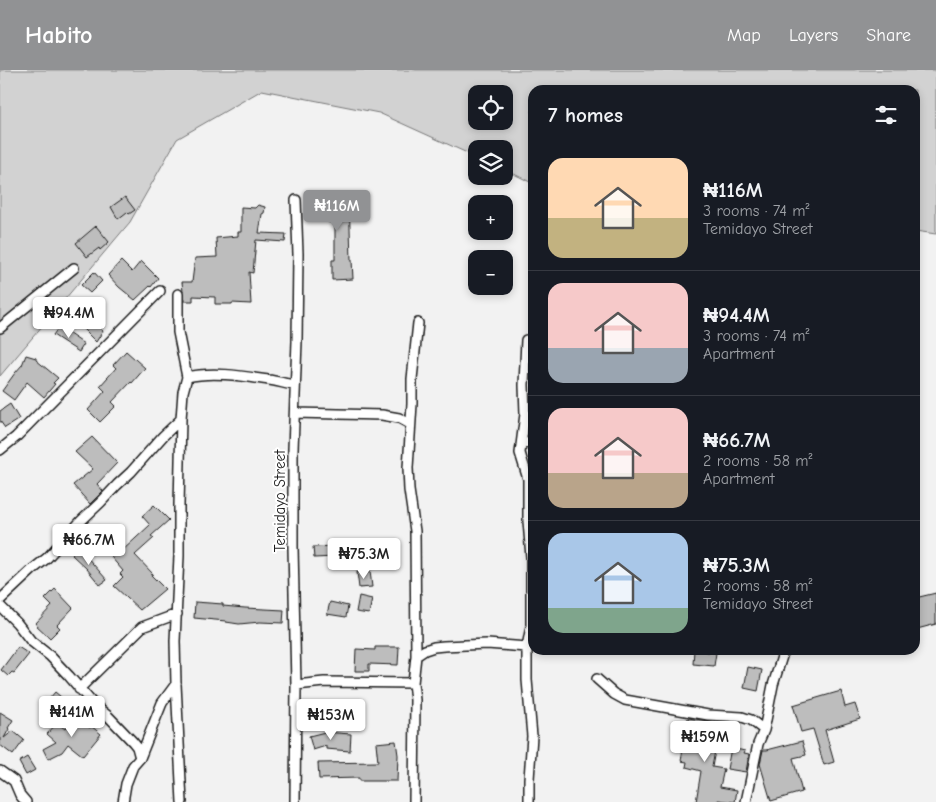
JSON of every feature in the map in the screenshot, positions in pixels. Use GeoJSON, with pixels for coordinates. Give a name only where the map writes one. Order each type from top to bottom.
{"type":"FeatureCollection","features":[{"type":"Feature","properties":{"kind":"street","name":"Temidayo Street"},"geometry":{"type":"LineString","coordinates":[[295,802],[296,685],[293,449],[297,341],[298,254],[296,200]]}},
{"type":"Feature","properties":{"kind":"street"},"geometry":{"type":"LineString","coordinates":[[0,328],[74,268]]}},
{"type":"Feature","properties":{"kind":"street"},"geometry":{"type":"LineString","coordinates":[[0,450],[16,437],[160,291]]}},
{"type":"Feature","properties":{"kind":"street"},"geometry":{"type":"LineString","coordinates":[[178,294],[178,332],[187,377],[183,392],[175,641],[182,802]]}},
{"type":"Feature","properties":{"kind":"street"},"geometry":{"type":"LineString","coordinates":[[414,802],[415,531],[408,468],[412,379],[418,323]]}},
{"type":"Feature","properties":{"kind":"street"},"geometry":{"type":"LineString","coordinates":[[526,340],[525,414],[520,454],[528,479],[528,521]]}},
{"type":"Feature","properties":{"kind":"street"},"geometry":{"type":"LineString","coordinates":[[187,377],[205,374],[249,377],[295,385]]}},
{"type":"Feature","properties":{"kind":"street"},"geometry":{"type":"LineString","coordinates":[[295,413],[382,415],[399,418],[410,424]]}},
{"type":"Feature","properties":{"kind":"street"},"geometry":{"type":"LineString","coordinates":[[0,600],[47,558],[81,521],[132,472],[163,436],[182,419]]}},
{"type":"Feature","properties":{"kind":"street"},"geometry":{"type":"LineString","coordinates":[[522,444],[528,443]]}},
{"type":"Feature","properties":{"kind":"street"},"geometry":{"type":"LineString","coordinates":[[0,606],[31,641],[50,656],[93,704],[108,716],[137,747],[140,758]]}},
{"type":"Feature","properties":{"kind":"street"},"geometry":{"type":"LineString","coordinates":[[79,688],[142,627],[177,614]]}},
{"type":"Feature","properties":{"kind":"street"},"geometry":{"type":"LineString","coordinates":[[528,642],[527,680],[532,736],[529,802]]}},
{"type":"Feature","properties":{"kind":"street"},"geometry":{"type":"LineString","coordinates":[[416,656],[425,650],[444,646],[487,644],[527,647]]}},
{"type":"Feature","properties":{"kind":"street"},"geometry":{"type":"LineString","coordinates":[[746,802],[758,744],[764,730],[773,685],[782,655]]}},
{"type":"Feature","properties":{"kind":"street"},"geometry":{"type":"LineString","coordinates":[[597,678],[614,694],[625,700],[708,715],[742,717],[751,720],[764,730]]}},
{"type":"Feature","properties":{"kind":"street"},"geometry":{"type":"LineString","coordinates":[[296,685],[324,682],[413,683]]}},
{"type":"Feature","properties":{"kind":"street"},"geometry":{"type":"LineString","coordinates":[[123,802],[126,784],[133,766],[140,758],[162,703],[176,684]]}},
{"type":"Feature","properties":{"kind":"street"},"geometry":{"type":"LineString","coordinates":[[0,771],[14,782],[20,795],[26,802]]}},
{"type":"Feature","properties":{"kind":"shaded area"},"geometry":{"type":"Polygon","coordinates":[[[0,70],[936,70],[936,234],[920,232],[920,85],[528,85],[528,181],[513,174],[513,140],[468,140],[468,153],[379,113],[262,90],[177,139],[130,222],[0,376],[0,70]]]}},
{"type":"Feature","properties":{"kind":"building"},"geometry":{"type":"Polygon","coordinates":[[[125,197],[135,210],[129,214],[127,212],[118,219],[111,207],[125,197]]]}},
{"type":"Feature","properties":{"kind":"building"},"geometry":{"type":"Polygon","coordinates":[[[349,197],[353,279],[332,280],[332,260],[335,260],[335,222],[310,220],[310,198],[332,199],[349,197]]]}},
{"type":"Feature","properties":{"kind":"building"},"geometry":{"type":"Polygon","coordinates":[[[258,205],[265,207],[259,233],[286,234],[285,242],[256,240],[253,273],[249,272],[251,304],[215,304],[215,297],[193,296],[193,301],[184,301],[182,282],[192,282],[195,258],[217,257],[216,238],[238,236],[238,232],[241,232],[241,207],[255,208],[258,205]]]}},
{"type":"Feature","properties":{"kind":"building"},"geometry":{"type":"Polygon","coordinates":[[[96,226],[109,242],[100,250],[99,248],[87,257],[76,243],[96,226]]]}},
{"type":"Feature","properties":{"kind":"building"},"geometry":{"type":"Polygon","coordinates":[[[121,261],[132,272],[141,261],[158,278],[151,287],[135,300],[108,275],[121,261]]]}},
{"type":"Feature","properties":{"kind":"building"},"geometry":{"type":"Polygon","coordinates":[[[94,272],[102,281],[90,293],[81,285],[94,272]]]}},
{"type":"Feature","properties":{"kind":"building"},"geometry":{"type":"Polygon","coordinates":[[[80,311],[103,331],[96,342],[72,318],[80,311]]]}},
{"type":"Feature","properties":{"kind":"building"},"geometry":{"type":"Polygon","coordinates":[[[59,327],[84,344],[79,352],[53,335],[59,327]]]}},
{"type":"Feature","properties":{"kind":"building"},"geometry":{"type":"Polygon","coordinates":[[[126,351],[145,368],[112,402],[116,406],[100,422],[88,410],[105,391],[100,386],[116,368],[113,365],[126,351]]]}},
{"type":"Feature","properties":{"kind":"building"},"geometry":{"type":"Polygon","coordinates":[[[26,355],[36,358],[58,378],[44,397],[27,382],[14,400],[2,391],[22,365],[26,355]]]}},
{"type":"Feature","properties":{"kind":"building"},"geometry":{"type":"Polygon","coordinates":[[[10,404],[19,419],[5,428],[0,421],[0,411],[10,404]]]}},
{"type":"Feature","properties":{"kind":"building"},"geometry":{"type":"Polygon","coordinates":[[[92,437],[117,463],[97,484],[103,491],[90,504],[73,485],[93,469],[75,452],[92,437]]]}},
{"type":"Feature","properties":{"kind":"building"},"geometry":{"type":"Polygon","coordinates":[[[154,505],[169,520],[151,536],[154,538],[135,555],[165,589],[140,610],[114,586],[123,577],[120,574],[123,571],[111,557],[122,551],[150,525],[142,516],[154,505]]]}},
{"type":"Feature","properties":{"kind":"building"},"geometry":{"type":"Polygon","coordinates":[[[99,525],[106,533],[92,546],[87,541],[95,533],[92,531],[99,525]]]}},
{"type":"Feature","properties":{"kind":"building"},"geometry":{"type":"Polygon","coordinates":[[[335,546],[336,557],[314,558],[313,547],[335,546]]]}},
{"type":"Feature","properties":{"kind":"building"},"geometry":{"type":"Polygon","coordinates":[[[79,548],[107,580],[100,585],[72,555],[79,548]]]}},
{"type":"Feature","properties":{"kind":"building"},"geometry":{"type":"Polygon","coordinates":[[[370,571],[372,587],[359,588],[357,572],[370,571]]]}},
{"type":"Feature","properties":{"kind":"building"},"geometry":{"type":"Polygon","coordinates":[[[55,589],[73,608],[57,625],[60,628],[50,638],[35,624],[52,606],[45,599],[55,589]]]}},
{"type":"Feature","properties":{"kind":"building"},"geometry":{"type":"Polygon","coordinates":[[[936,593],[936,624],[920,628],[920,597],[936,593]]]}},
{"type":"Feature","properties":{"kind":"building"},"geometry":{"type":"Polygon","coordinates":[[[359,596],[372,599],[369,614],[356,612],[359,596]]]}},
{"type":"Feature","properties":{"kind":"building"},"geometry":{"type":"Polygon","coordinates":[[[195,602],[284,610],[283,623],[260,622],[239,624],[194,618],[195,602]]]}},
{"type":"Feature","properties":{"kind":"building"},"geometry":{"type":"Polygon","coordinates":[[[330,602],[348,606],[346,617],[327,614],[330,602]]]}},
{"type":"Feature","properties":{"kind":"building"},"geometry":{"type":"Polygon","coordinates":[[[18,647],[29,654],[14,673],[12,672],[8,676],[1,670],[18,647]]]}},
{"type":"Feature","properties":{"kind":"building"},"geometry":{"type":"Polygon","coordinates":[[[375,647],[399,647],[398,665],[369,664],[369,671],[355,671],[356,649],[375,650],[375,647]]]}},
{"type":"Feature","properties":{"kind":"building"},"geometry":{"type":"Polygon","coordinates":[[[694,655],[716,655],[714,666],[693,664],[694,655]]]}},
{"type":"Feature","properties":{"kind":"building"},"geometry":{"type":"Polygon","coordinates":[[[748,667],[762,670],[758,691],[744,688],[748,667]]]}},
{"type":"Feature","properties":{"kind":"building"},"geometry":{"type":"Polygon","coordinates":[[[841,691],[845,707],[855,704],[860,719],[825,730],[834,762],[824,765],[813,729],[801,732],[793,705],[841,691]]]}},
{"type":"Feature","properties":{"kind":"building"},"geometry":{"type":"Polygon","coordinates":[[[55,692],[67,702],[60,711],[49,702],[49,699],[55,692]]]}},
{"type":"Feature","properties":{"kind":"building"},"geometry":{"type":"Polygon","coordinates":[[[0,712],[13,720],[4,738],[13,731],[24,740],[13,755],[0,745],[0,712]]]}},
{"type":"Feature","properties":{"kind":"building"},"geometry":{"type":"Polygon","coordinates":[[[76,716],[90,728],[91,726],[101,734],[83,756],[68,744],[62,752],[48,759],[43,749],[56,742],[47,734],[57,723],[65,729],[76,716]]]}},
{"type":"Feature","properties":{"kind":"building"},"geometry":{"type":"Polygon","coordinates":[[[688,718],[709,721],[707,738],[717,740],[712,767],[724,769],[720,787],[737,790],[735,802],[718,800],[717,802],[696,802],[701,771],[686,767],[687,762],[681,761],[688,718]]]}},
{"type":"Feature","properties":{"kind":"building"},"geometry":{"type":"Polygon","coordinates":[[[325,732],[351,734],[350,751],[326,749],[326,746],[313,750],[309,736],[325,732]]]}},
{"type":"Feature","properties":{"kind":"building"},"geometry":{"type":"Polygon","coordinates":[[[396,741],[398,755],[397,781],[359,781],[359,778],[319,779],[318,763],[378,762],[376,743],[396,741]]]}},
{"type":"Feature","properties":{"kind":"building"},"geometry":{"type":"Polygon","coordinates":[[[802,741],[806,755],[793,758],[802,792],[771,801],[760,764],[763,750],[802,741]]]}},
{"type":"Feature","properties":{"kind":"building"},"geometry":{"type":"Polygon","coordinates":[[[731,748],[745,751],[744,753],[749,754],[746,772],[727,769],[731,748]]]}},
{"type":"Feature","properties":{"kind":"building"},"geometry":{"type":"Polygon","coordinates":[[[27,757],[35,770],[26,775],[19,762],[27,757]]]}}]}
